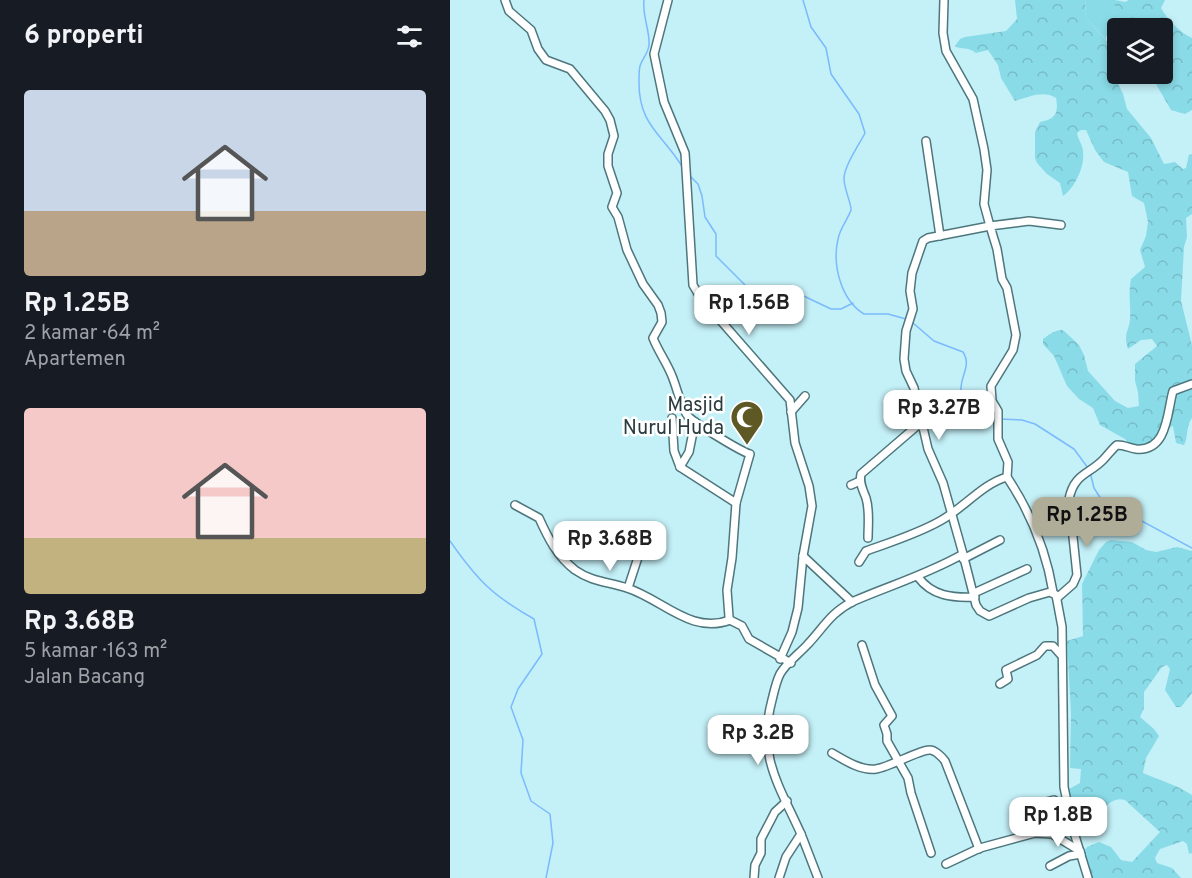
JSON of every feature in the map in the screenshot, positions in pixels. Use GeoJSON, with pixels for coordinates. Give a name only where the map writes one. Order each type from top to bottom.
{"type":"FeatureCollection","features":[{"type":"Feature","properties":{"kind":"street"},"geometry":{"type":"LineString","coordinates":[[505,0],[508,11],[531,30],[538,49],[546,60],[570,69],[605,111],[614,136],[608,154],[608,166],[616,188],[612,207],[618,217],[623,238],[643,284],[658,305],[662,322],[653,338],[665,359],[688,417],[739,447],[743,452],[750,454],[736,503],[727,590],[730,620]]}},
{"type":"Feature","properties":{"kind":"street"},"geometry":{"type":"LineString","coordinates":[[668,0],[654,54],[664,102],[685,153],[693,285],[700,297],[788,397],[795,443],[812,506],[803,556],[798,608],[792,632],[780,659]]}},
{"type":"Feature","properties":{"kind":"street"},"geometry":{"type":"LineString","coordinates":[[944,0],[943,33],[946,51],[973,99],[987,170],[984,204],[997,249],[1002,279],[1007,288],[1016,335],[1014,350],[991,386],[992,400],[998,411],[998,439],[1008,462],[1007,477],[1027,508],[1034,525],[1062,627],[1064,788],[1088,878]]}},
{"type":"Feature","properties":{"kind":"street"},"geometry":{"type":"LineString","coordinates":[[926,141],[940,236]]}},
{"type":"Feature","properties":{"kind":"street"},"geometry":{"type":"LineString","coordinates":[[1061,225],[1029,221],[990,226],[923,241],[910,284],[913,309],[908,324],[904,358],[906,371],[914,388],[921,427],[943,483],[976,605],[980,611],[989,616],[1029,598],[1055,595],[1073,584],[1077,575],[1069,499],[1072,487],[1081,475],[1104,459],[1118,445],[1137,449],[1155,443],[1162,436],[1166,427],[1173,391],[1192,384]]}},
{"type":"Feature","properties":{"kind":"street"},"geometry":{"type":"LineString","coordinates":[[791,412],[805,396]]}},
{"type":"Feature","properties":{"kind":"street"},"geometry":{"type":"LineString","coordinates":[[902,398],[921,427]]}},
{"type":"Feature","properties":{"kind":"street"},"geometry":{"type":"LineString","coordinates":[[672,418],[674,451],[680,467],[736,503]]}},
{"type":"Feature","properties":{"kind":"street"},"geometry":{"type":"LineString","coordinates":[[680,467],[688,452],[695,422]]}},
{"type":"Feature","properties":{"kind":"street"},"geometry":{"type":"LineString","coordinates":[[868,538],[869,510],[860,481],[861,474],[921,427]]}},
{"type":"Feature","properties":{"kind":"street"},"geometry":{"type":"LineString","coordinates":[[859,562],[866,551],[908,536],[952,514],[988,484],[1007,477]]}},
{"type":"Feature","properties":{"kind":"street"},"geometry":{"type":"LineString","coordinates":[[851,485],[860,481]]}},
{"type":"Feature","properties":{"kind":"street"},"geometry":{"type":"LineString","coordinates":[[515,505],[539,518],[546,535],[560,557],[574,569],[599,582],[628,588],[691,620],[712,624],[730,620],[742,626],[747,638],[790,663]]}},
{"type":"Feature","properties":{"kind":"street"},"geometry":{"type":"LineString","coordinates":[[818,878],[771,768],[766,729],[779,676],[814,638],[824,623],[852,602],[918,577],[1000,540]]}},
{"type":"Feature","properties":{"kind":"street"},"geometry":{"type":"LineString","coordinates":[[628,588],[643,542]]}},
{"type":"Feature","properties":{"kind":"street"},"geometry":{"type":"LineString","coordinates":[[803,556],[852,602]]}},
{"type":"Feature","properties":{"kind":"street"},"geometry":{"type":"LineString","coordinates":[[918,577],[936,594],[951,597],[975,595],[1027,568]]}},
{"type":"Feature","properties":{"kind":"street"},"geometry":{"type":"LineString","coordinates":[[862,645],[875,685],[892,716],[884,727],[889,748],[908,778],[932,853]]}},
{"type":"Feature","properties":{"kind":"street"},"geometry":{"type":"LineString","coordinates":[[1000,684],[1008,680],[1007,670],[1037,655],[1046,646],[1053,646],[1061,655]]}},
{"type":"Feature","properties":{"kind":"street"},"geometry":{"type":"LineString","coordinates":[[832,753],[852,764],[874,769],[931,749],[942,757],[950,772],[979,849]]}},
{"type":"Feature","properties":{"kind":"street"},"geometry":{"type":"LineString","coordinates":[[1068,809],[1053,800],[1037,806],[1040,821],[1052,834],[1080,852]]}},
{"type":"Feature","properties":{"kind":"street"},"geometry":{"type":"LineString","coordinates":[[754,878],[755,865],[761,854],[761,839],[776,812],[787,801]]}},
{"type":"Feature","properties":{"kind":"street"},"geometry":{"type":"LineString","coordinates":[[946,864],[979,849],[1035,832],[1052,834]]}},
{"type":"Feature","properties":{"kind":"street"},"geometry":{"type":"LineString","coordinates":[[779,878],[786,857],[801,834]]}},
{"type":"Feature","properties":{"kind":"street"},"geometry":{"type":"LineString","coordinates":[[1050,866],[1080,852]]}},
{"type":"Feature","properties":{"kind":"green space"},"geometry":{"type":"Polygon","coordinates":[[[1015,0],[1085,0],[1086,18],[1107,42],[1107,84],[1118,84],[1127,109],[1151,138],[1164,164],[1175,162],[1183,169],[1186,168],[1189,155],[1192,154],[1192,214],[1186,218],[1187,237],[1184,247],[1181,301],[1192,345],[1192,418],[1188,425],[1184,445],[1176,443],[1173,426],[1157,445],[1136,453],[1125,439],[1100,425],[1093,408],[1079,399],[1067,386],[1054,356],[1043,344],[1043,339],[1047,336],[1055,331],[1063,330],[1079,345],[1088,371],[1115,401],[1128,408],[1139,406],[1135,364],[1157,346],[1152,339],[1141,340],[1128,349],[1126,336],[1130,319],[1131,279],[1145,267],[1140,250],[1146,236],[1148,222],[1144,203],[1132,196],[1128,172],[1104,162],[1095,150],[1086,130],[1077,133],[1083,149],[1081,170],[1071,188],[1063,196],[1060,183],[1047,174],[1035,158],[1035,132],[1040,122],[1055,115],[1056,98],[1041,94],[1015,101],[1001,78],[998,65],[988,50],[976,53],[955,46],[960,39],[965,37],[1006,31],[1017,19],[1015,0]]]}},
{"type":"Feature","properties":{"kind":"green space"},"geometry":{"type":"Polygon","coordinates":[[[1085,0],[1115,0],[1113,18],[1107,18],[1106,40],[1086,18],[1085,0]]]}},
{"type":"Feature","properties":{"kind":"green space"},"geometry":{"type":"Polygon","coordinates":[[[1115,0],[1125,2],[1165,0],[1161,8],[1168,18],[1112,18],[1115,0]]]}},
{"type":"Feature","properties":{"kind":"green space"},"geometry":{"type":"Polygon","coordinates":[[[1173,24],[1192,38],[1192,110],[1185,114],[1171,110],[1156,84],[1173,84],[1173,24]]]}},
{"type":"Feature","properties":{"kind":"green space"},"geometry":{"type":"Polygon","coordinates":[[[1111,540],[1132,542],[1146,550],[1156,552],[1177,547],[1192,551],[1192,693],[1181,707],[1176,707],[1165,690],[1170,669],[1167,665],[1162,667],[1144,692],[1144,708],[1140,717],[1159,736],[1146,758],[1143,773],[1192,795],[1192,853],[1189,854],[1187,844],[1183,841],[1160,849],[1155,858],[1157,863],[1172,868],[1181,878],[1092,878],[1084,851],[1087,847],[1099,842],[1111,847],[1121,860],[1132,862],[1160,832],[1125,800],[1120,799],[1113,801],[1098,813],[1072,815],[1069,789],[1080,783],[1081,769],[1070,768],[1071,713],[1067,641],[1083,636],[1082,584],[1099,550],[1111,540]]]}},
{"type":"Feature","properties":{"kind":"waterway"},"geometry":{"type":"LineString","coordinates":[[644,0],[649,45],[639,69],[640,96],[647,119],[683,168]]}},
{"type":"Feature","properties":{"kind":"waterway"},"geometry":{"type":"LineString","coordinates":[[803,0],[811,27],[826,48],[831,74],[859,114],[865,133],[849,162],[844,179],[851,210],[840,231],[836,249],[840,281],[849,300],[864,314],[888,314],[906,319]]}},
{"type":"Feature","properties":{"kind":"waterway"},"geometry":{"type":"LineString","coordinates":[[690,176],[698,184],[705,217],[716,234],[716,256],[748,288],[760,293],[789,289],[831,309],[841,309],[853,303]]}},
{"type":"Feature","properties":{"kind":"waterway"},"geometry":{"type":"LineString","coordinates":[[913,323],[934,341],[963,352],[966,362],[961,385],[964,402],[977,414],[995,419]]}},
{"type":"Feature","properties":{"kind":"waterway"},"geometry":{"type":"LineString","coordinates":[[999,419],[1022,420],[1035,424],[1074,449],[1088,468]]}},
{"type":"Feature","properties":{"kind":"waterway"},"geometry":{"type":"LineString","coordinates":[[1090,472],[1094,488],[1101,499],[1192,548]]}},
{"type":"Feature","properties":{"kind":"waterway"},"geometry":{"type":"LineString","coordinates":[[450,541],[487,586],[507,603],[534,619],[542,654],[518,689],[511,707],[523,740],[521,773],[531,801],[550,814],[553,843],[546,878]]}},
{"type":"Feature","properties":{"kind":"place","name":"Masjid Nurul Huda"},"geometry":{"type":"Point","coordinates":[747,446]}}]}
